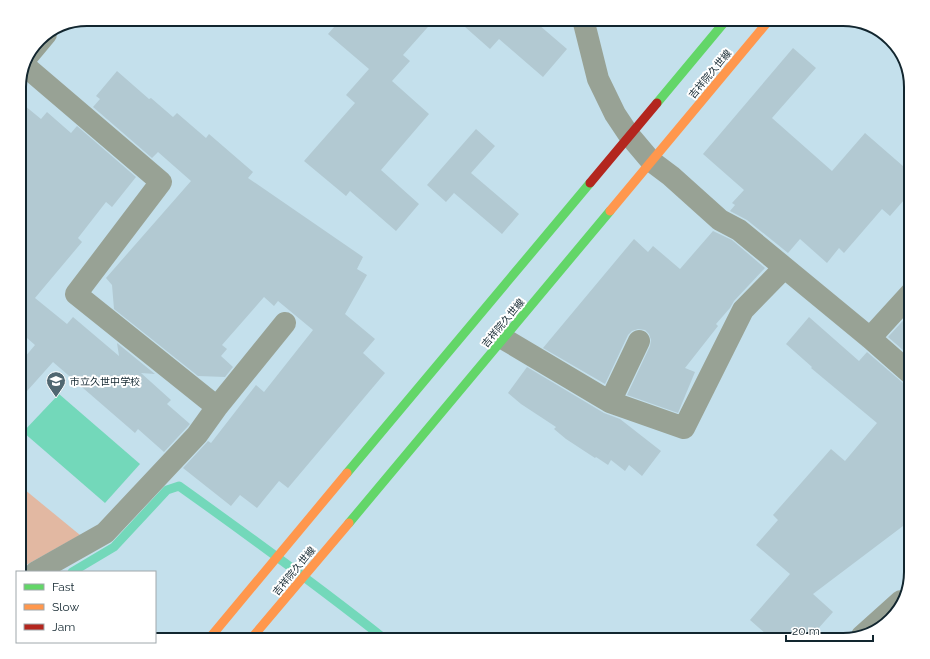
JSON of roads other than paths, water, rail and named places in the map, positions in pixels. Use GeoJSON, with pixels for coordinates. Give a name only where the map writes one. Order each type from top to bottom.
{"type":"FeatureCollection","features":[{"type":"Feature","properties":{"kind":"street"},"geometry":{"type":"LineString","coordinates":[[585,26],[598,79],[615,114],[629,135],[651,161],[672,176],[720,220],[739,230],[904,368]]}},
{"type":"Feature","properties":{"kind":"street"},"geometry":{"type":"LineString","coordinates":[[214,633],[721,26]]}},
{"type":"Feature","properties":{"kind":"street","name":"吉祥院久世線"},"geometry":{"type":"LineString","coordinates":[[256,633],[504,339],[764,26]]}},
{"type":"Feature","properties":{"kind":"street"},"geometry":{"type":"LineString","coordinates":[[29,69],[161,182],[76,294],[217,407]]}},
{"type":"Feature","properties":{"kind":"street"},"geometry":{"type":"LineString","coordinates":[[504,339],[610,402],[684,428],[743,310],[784,268]]}},
{"type":"Feature","properties":{"kind":"street"},"geometry":{"type":"LineString","coordinates":[[870,338],[904,301]]}},
{"type":"Feature","properties":{"kind":"street"},"geometry":{"type":"LineString","coordinates":[[38,571],[105,533],[197,435],[217,407],[284,323]]}},
{"type":"Feature","properties":{"kind":"street"},"geometry":{"type":"LineString","coordinates":[[610,402],[639,341]]}},
{"type":"Feature","properties":{"kind":"waterway"},"geometry":{"type":"LineString","coordinates":[[74,571],[114,547],[167,490],[179,486],[335,600],[377,633]]}},
{"type":"Feature","properties":{"kind":"place","name":"市立久世中学校"},"geometry":{"type":"Point","coordinates":[56,398]}}]}
